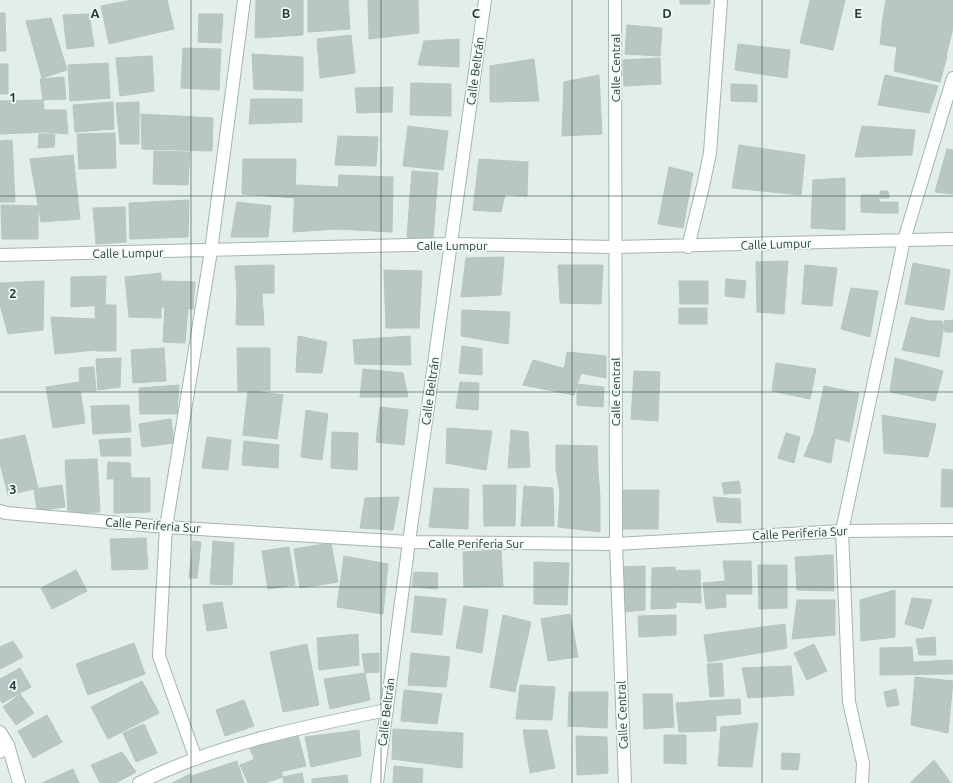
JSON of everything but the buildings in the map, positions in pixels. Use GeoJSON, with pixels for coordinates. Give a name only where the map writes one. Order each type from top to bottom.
{"type":"FeatureCollection","features":[{"type":"Feature","properties":{"kind":"street"},"geometry":{"type":"LineString","coordinates":[[196,759],[159,656],[166,527],[211,251],[244,0]]}},
{"type":"Feature","properties":{"kind":"street","name":"Calle Beltrán"},"geometry":{"type":"LineString","coordinates":[[377,783],[409,542],[485,0]]}},
{"type":"Feature","properties":{"kind":"street","name":"Calle Central"},"geometry":{"type":"LineString","coordinates":[[615,0],[616,544],[625,783]]}},
{"type":"Feature","properties":{"kind":"street"},"geometry":{"type":"LineString","coordinates":[[688,246],[710,153],[721,0]]}},
{"type":"Feature","properties":{"kind":"street"},"geometry":{"type":"LineString","coordinates":[[862,783],[863,762],[849,702],[842,531],[904,240],[952,84]]}},
{"type":"Feature","properties":{"kind":"street","name":"Calle Lumpur"},"geometry":{"type":"LineString","coordinates":[[0,255],[451,244],[615,247],[953,239]]}},
{"type":"Feature","properties":{"kind":"street","name":"Calle Periferia Sur"},"geometry":{"type":"LineString","coordinates":[[0,511],[6,513],[166,527],[409,542],[616,544],[842,531],[953,530]]}},
{"type":"Feature","properties":{"kind":"street"},"geometry":{"type":"LineString","coordinates":[[141,783],[196,759],[283,731],[387,710]]}},
{"type":"Feature","properties":{"kind":"street"},"geometry":{"type":"LineString","coordinates":[[0,732],[4,749],[19,783]]}}]}
